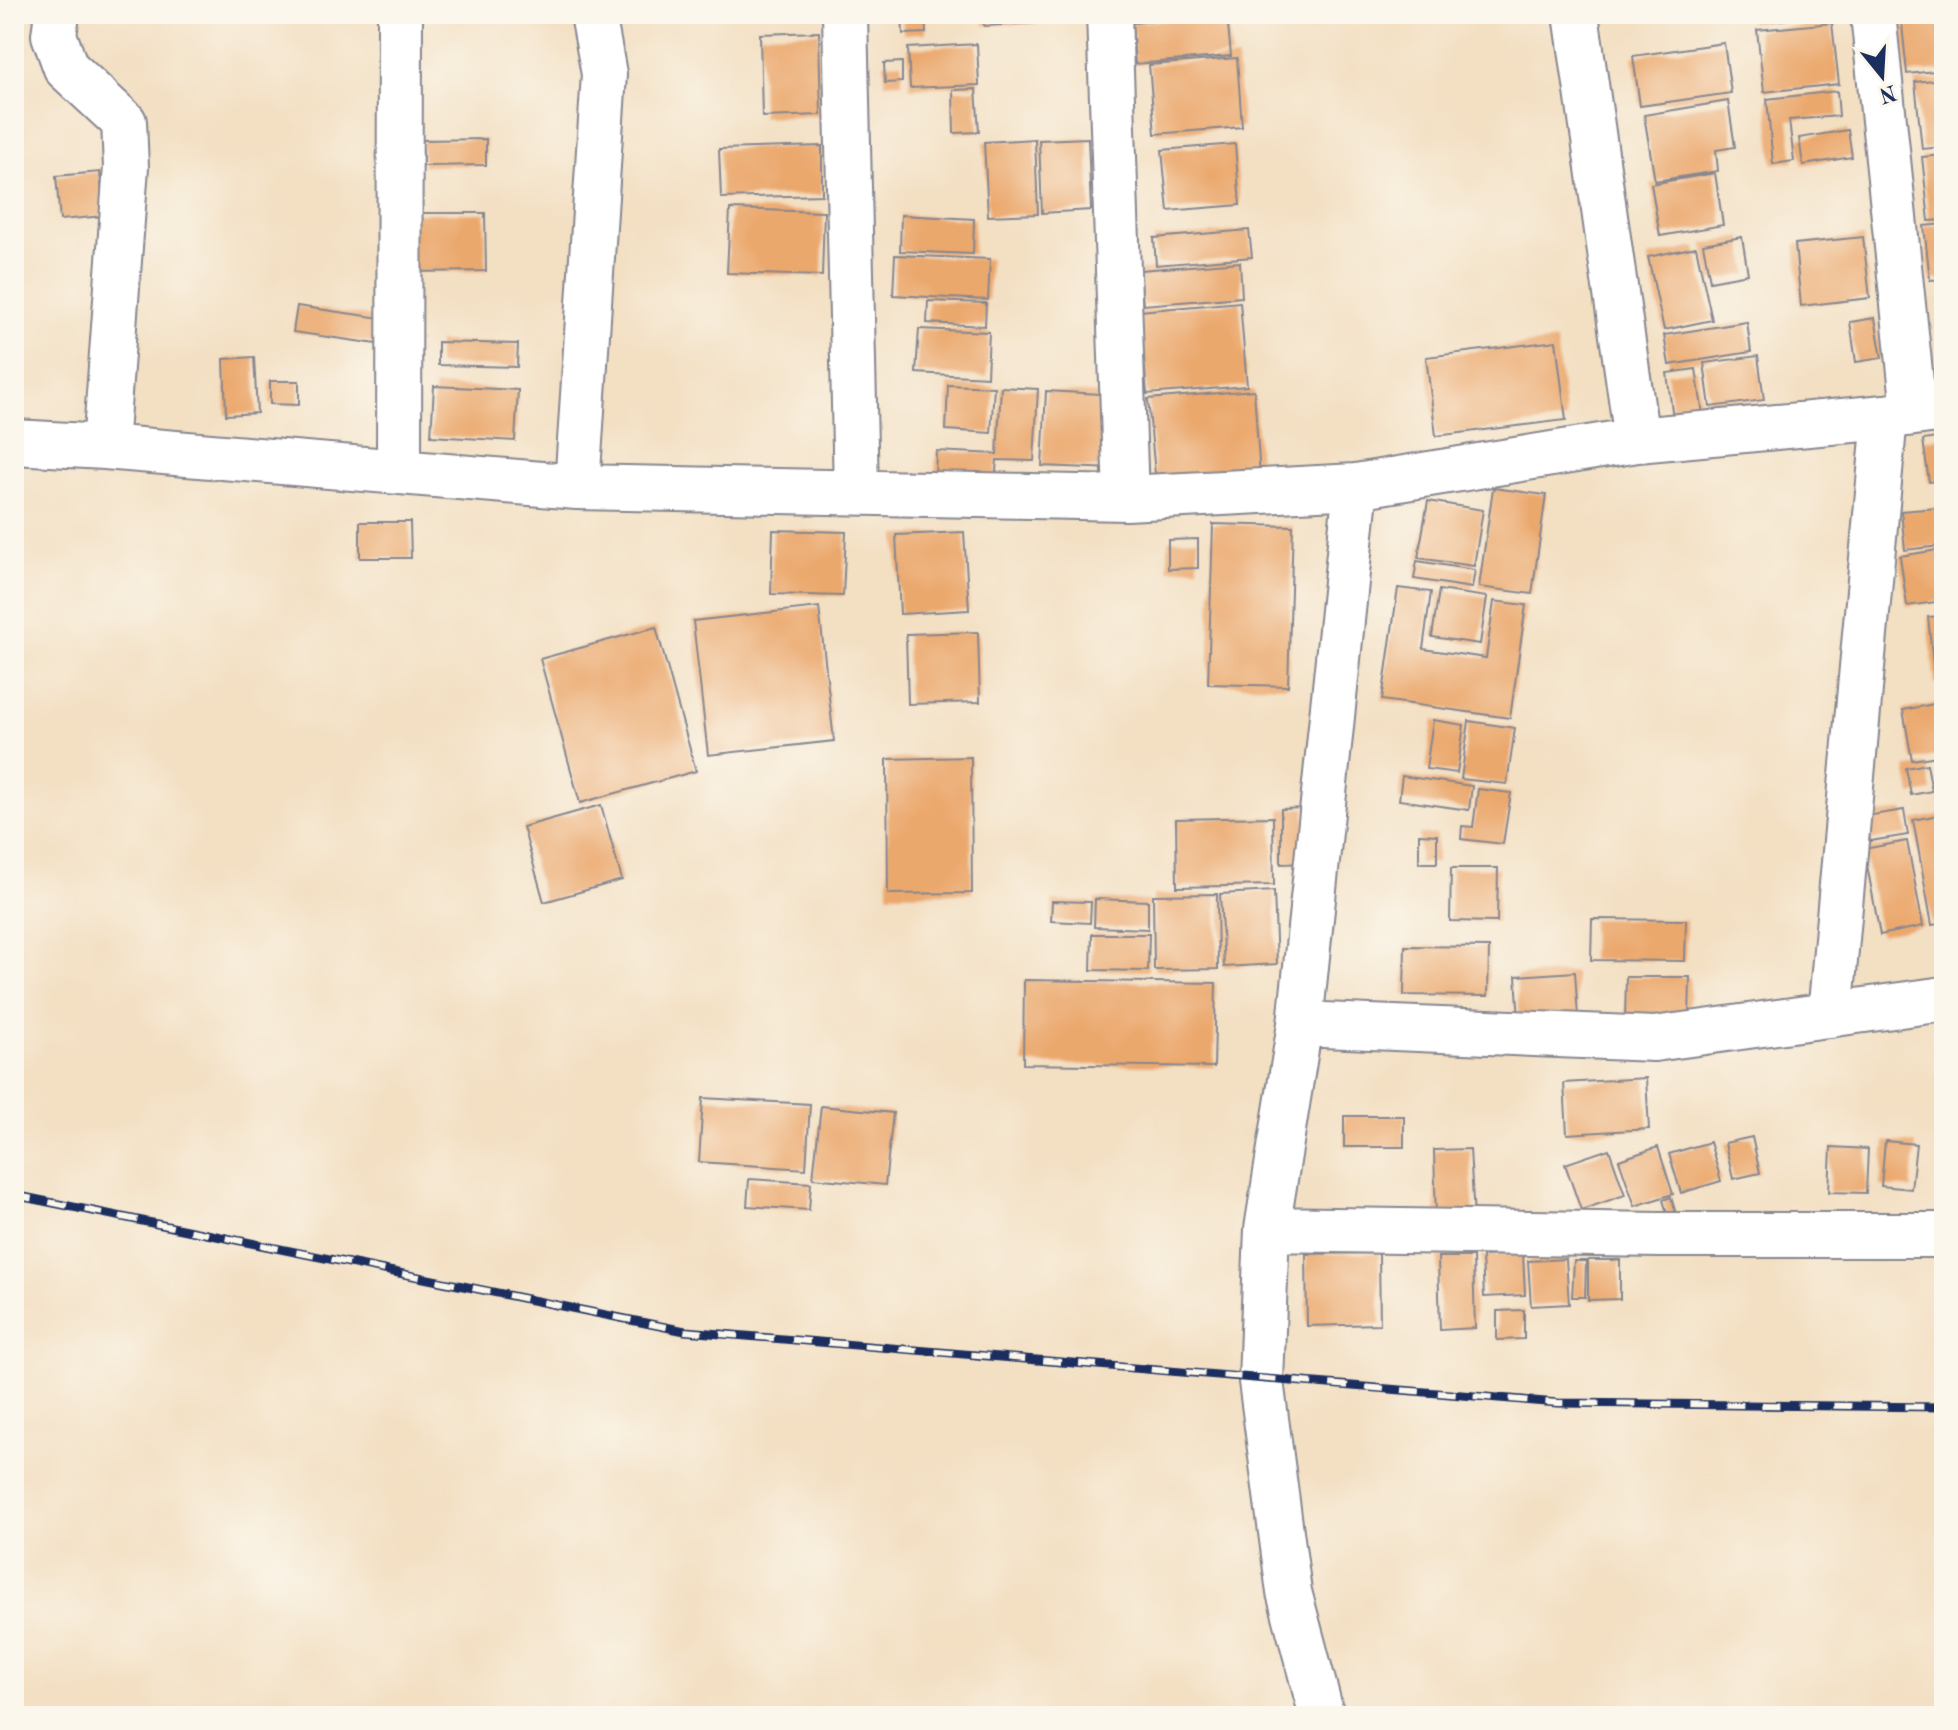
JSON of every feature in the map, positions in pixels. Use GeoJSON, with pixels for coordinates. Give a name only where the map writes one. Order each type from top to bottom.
{"type":"FeatureCollection","features":[{"type":"Feature","properties":{"kind":"street"},"geometry":{"type":"LineString","coordinates":[[57,14],[54,35],[66,68],[124,122],[126,167],[105,447]]}},
{"type":"Feature","properties":{"kind":"street"},"geometry":{"type":"LineString","coordinates":[[399,472],[400,14]]}},
{"type":"Feature","properties":{"kind":"street"},"geometry":{"type":"LineString","coordinates":[[577,487],[604,74],[593,14]]}},
{"type":"Feature","properties":{"kind":"street"},"geometry":{"type":"LineString","coordinates":[[845,14],[856,491]]}},
{"type":"Feature","properties":{"kind":"street"},"geometry":{"type":"LineString","coordinates":[[1109,14],[1126,498]]}},
{"type":"Feature","properties":{"kind":"street"},"geometry":{"type":"LineString","coordinates":[[1576,14],[1637,440]]}},
{"type":"Feature","properties":{"kind":"street"},"geometry":{"type":"LineString","coordinates":[[1830,1015],[1915,412],[1873,14]]}},
{"type":"Feature","properties":{"kind":"street"},"geometry":{"type":"LineString","coordinates":[[14,442],[577,487],[1126,498],[1356,486],[1637,440],[1915,412]]}},
{"type":"Feature","properties":{"kind":"street"},"geometry":{"type":"LineString","coordinates":[[1322,1716],[1289,1592],[1261,1381],[1267,1229],[1300,1024],[1356,486]]}},
{"type":"Feature","properties":{"kind":"street"},"geometry":{"type":"LineString","coordinates":[[1300,1024],[1654,1039],[1944,999]]}},
{"type":"Feature","properties":{"kind":"street"},"geometry":{"type":"LineString","coordinates":[[1267,1229],[1660,1235],[1944,1235]]}},
{"type":"Feature","properties":{"kind":"building"},"geometry":{"type":"Polygon","coordinates":[[[902,14],[925,14],[926,33],[903,34],[902,14]]]}},
{"type":"Feature","properties":{"kind":"building"},"geometry":{"type":"Polygon","coordinates":[[[983,14],[1037,14],[1037,23],[984,26],[983,14]]]}},
{"type":"Feature","properties":{"kind":"building"},"geometry":{"type":"Polygon","coordinates":[[[1040,14],[1085,14],[1085,17],[1040,20],[1040,14]]]}},
{"type":"Feature","properties":{"kind":"building"},"geometry":{"type":"Polygon","coordinates":[[[1749,14],[1819,14],[1819,16],[1750,23],[1749,14]]]}},
{"type":"Feature","properties":{"kind":"building"},"geometry":{"type":"Polygon","coordinates":[[[1901,14],[1944,14],[1944,70],[1907,74],[1901,14]]]}},
{"type":"Feature","properties":{"kind":"building"},"geometry":{"type":"Polygon","coordinates":[[[1227,15],[1231,56],[1135,64],[1132,23],[1227,15]]]}},
{"type":"Feature","properties":{"kind":"building"},"geometry":{"type":"Polygon","coordinates":[[[1832,23],[1839,84],[1764,92],[1757,30],[1832,23]]]}},
{"type":"Feature","properties":{"kind":"building"},"geometry":{"type":"Polygon","coordinates":[[[819,32],[821,115],[762,117],[760,34],[819,32]]]}},
{"type":"Feature","properties":{"kind":"building"},"geometry":{"type":"Polygon","coordinates":[[[1724,43],[1731,93],[1640,106],[1633,56],[1724,43]]]}},
{"type":"Feature","properties":{"kind":"building"},"geometry":{"type":"Polygon","coordinates":[[[977,44],[979,85],[910,88],[908,48],[977,44]]]}},
{"type":"Feature","properties":{"kind":"building"},"geometry":{"type":"Polygon","coordinates":[[[1237,58],[1242,127],[1155,134],[1149,65],[1237,58]]]}},
{"type":"Feature","properties":{"kind":"building"},"geometry":{"type":"Polygon","coordinates":[[[902,62],[902,82],[885,83],[884,63],[902,62]]]}},
{"type":"Feature","properties":{"kind":"building"},"geometry":{"type":"Polygon","coordinates":[[[1944,79],[1944,147],[1922,149],[1915,82],[1944,79]]]}},
{"type":"Feature","properties":{"kind":"building"},"geometry":{"type":"Polygon","coordinates":[[[976,89],[979,132],[954,133],[953,90],[976,89]]]}},
{"type":"Feature","properties":{"kind":"building"},"geometry":{"type":"Polygon","coordinates":[[[1837,91],[1839,116],[1789,120],[1794,161],[1773,164],[1767,99],[1837,91]]]}},
{"type":"Feature","properties":{"kind":"building"},"geometry":{"type":"Polygon","coordinates":[[[1728,101],[1735,147],[1716,150],[1718,171],[1655,181],[1644,115],[1728,101]]]}},
{"type":"Feature","properties":{"kind":"building"},"geometry":{"type":"Polygon","coordinates":[[[1848,130],[1852,157],[1803,165],[1799,138],[1848,130]]]}},
{"type":"Feature","properties":{"kind":"building"},"geometry":{"type":"Polygon","coordinates":[[[1088,138],[1091,210],[1042,213],[1039,140],[1088,138]]]}},
{"type":"Feature","properties":{"kind":"building"},"geometry":{"type":"Polygon","coordinates":[[[486,139],[486,165],[423,166],[422,140],[486,139]]]}},
{"type":"Feature","properties":{"kind":"building"},"geometry":{"type":"Polygon","coordinates":[[[1035,139],[1038,214],[988,216],[984,142],[1035,139]]]}},
{"type":"Feature","properties":{"kind":"building"},"geometry":{"type":"Polygon","coordinates":[[[1235,144],[1240,205],[1168,211],[1162,150],[1235,144]]]}},
{"type":"Feature","properties":{"kind":"building"},"geometry":{"type":"Polygon","coordinates":[[[822,146],[822,195],[721,198],[719,149],[822,146]]]}},
{"type":"Feature","properties":{"kind":"building"},"geometry":{"type":"Polygon","coordinates":[[[1944,155],[1944,220],[1929,221],[1922,157],[1944,155]]]}},
{"type":"Feature","properties":{"kind":"building"},"geometry":{"type":"Polygon","coordinates":[[[100,172],[104,216],[60,220],[56,176],[100,172]]]}},
{"type":"Feature","properties":{"kind":"building"},"geometry":{"type":"Polygon","coordinates":[[[1715,173],[1723,225],[1660,236],[1651,184],[1715,173]]]}},
{"type":"Feature","properties":{"kind":"building"},"geometry":{"type":"Polygon","coordinates":[[[730,209],[824,212],[822,276],[727,273],[730,209]]]}},
{"type":"Feature","properties":{"kind":"building"},"geometry":{"type":"Polygon","coordinates":[[[406,213],[485,213],[486,271],[407,272],[406,213]]]}},
{"type":"Feature","properties":{"kind":"building"},"geometry":{"type":"Polygon","coordinates":[[[901,215],[974,219],[973,254],[900,251],[901,215]]]}},
{"type":"Feature","properties":{"kind":"building"},"geometry":{"type":"Polygon","coordinates":[[[1944,224],[1944,279],[1930,280],[1924,226],[1944,224]]]}},
{"type":"Feature","properties":{"kind":"building"},"geometry":{"type":"Polygon","coordinates":[[[1249,230],[1252,257],[1156,265],[1154,238],[1249,230]]]}},
{"type":"Feature","properties":{"kind":"building"},"geometry":{"type":"Polygon","coordinates":[[[1742,237],[1748,274],[1710,281],[1703,244],[1742,237]]]}},
{"type":"Feature","properties":{"kind":"building"},"geometry":{"type":"Polygon","coordinates":[[[1863,237],[1870,298],[1801,306],[1795,244],[1863,237]]]}},
{"type":"Feature","properties":{"kind":"building"},"geometry":{"type":"Polygon","coordinates":[[[1696,247],[1712,320],[1664,330],[1648,257],[1696,247]]]}},
{"type":"Feature","properties":{"kind":"building"},"geometry":{"type":"Polygon","coordinates":[[[895,255],[990,259],[988,300],[893,295],[895,255]]]}},
{"type":"Feature","properties":{"kind":"building"},"geometry":{"type":"Polygon","coordinates":[[[1240,262],[1242,297],[1143,305],[1140,270],[1240,262]]]}},
{"type":"Feature","properties":{"kind":"building"},"geometry":{"type":"Polygon","coordinates":[[[928,301],[986,303],[985,326],[927,323],[928,301]]]}},
{"type":"Feature","properties":{"kind":"building"},"geometry":{"type":"Polygon","coordinates":[[[1240,302],[1247,386],[1147,394],[1140,311],[1240,302]]]}},
{"type":"Feature","properties":{"kind":"building"},"geometry":{"type":"Polygon","coordinates":[[[297,306],[388,319],[384,345],[293,332],[297,306]]]}},
{"type":"Feature","properties":{"kind":"building"},"geometry":{"type":"Polygon","coordinates":[[[1875,318],[1882,358],[1856,362],[1850,322],[1875,318]]]}},
{"type":"Feature","properties":{"kind":"building"},"geometry":{"type":"Polygon","coordinates":[[[1747,322],[1751,352],[1669,365],[1664,335],[1747,322]]]}},
{"type":"Feature","properties":{"kind":"building"},"geometry":{"type":"Polygon","coordinates":[[[919,329],[989,332],[987,377],[916,373],[919,329]]]}},
{"type":"Feature","properties":{"kind":"building"},"geometry":{"type":"Polygon","coordinates":[[[1556,341],[1566,420],[1436,436],[1426,357],[1556,341]]]}},
{"type":"Feature","properties":{"kind":"building"},"geometry":{"type":"Polygon","coordinates":[[[438,342],[518,344],[517,367],[438,365],[438,342]]]}},
{"type":"Feature","properties":{"kind":"building"},"geometry":{"type":"Polygon","coordinates":[[[1758,356],[1764,400],[1710,407],[1704,363],[1758,356]]]}},
{"type":"Feature","properties":{"kind":"building"},"geometry":{"type":"Polygon","coordinates":[[[254,357],[257,413],[226,415],[224,359],[254,357]]]}},
{"type":"Feature","properties":{"kind":"building"},"geometry":{"type":"Polygon","coordinates":[[[1696,369],[1703,415],[1673,419],[1667,373],[1696,369]]]}},
{"type":"Feature","properties":{"kind":"building"},"geometry":{"type":"Polygon","coordinates":[[[270,381],[299,381],[299,405],[270,404],[270,381]]]}},
{"type":"Feature","properties":{"kind":"building"},"geometry":{"type":"Polygon","coordinates":[[[948,385],[994,387],[991,433],[946,430],[948,385]]]}},
{"type":"Feature","properties":{"kind":"building"},"geometry":{"type":"Polygon","coordinates":[[[434,386],[518,390],[515,441],[431,436],[434,386]]]}},
{"type":"Feature","properties":{"kind":"building"},"geometry":{"type":"Polygon","coordinates":[[[1001,387],[1038,389],[1034,461],[997,460],[995,482],[935,479],[936,451],[997,454],[1001,387]]]}},
{"type":"Feature","properties":{"kind":"building"},"geometry":{"type":"Polygon","coordinates":[[[1254,390],[1260,477],[1156,485],[1148,399],[1254,390]]]}},
{"type":"Feature","properties":{"kind":"building"},"geometry":{"type":"Polygon","coordinates":[[[1046,391],[1119,395],[1116,469],[1042,466],[1046,391]]]}},
{"type":"Feature","properties":{"kind":"building"},"geometry":{"type":"Polygon","coordinates":[[[1944,437],[1944,480],[1929,482],[1923,440],[1944,437]]]}},
{"type":"Feature","properties":{"kind":"building"},"geometry":{"type":"Polygon","coordinates":[[[1493,488],[1546,495],[1532,594],[1479,587],[1493,488]]]}},
{"type":"Feature","properties":{"kind":"building"},"geometry":{"type":"Polygon","coordinates":[[[1428,501],[1483,510],[1474,566],[1418,558],[1428,501]]]}},
{"type":"Feature","properties":{"kind":"building"},"geometry":{"type":"Polygon","coordinates":[[[1938,508],[1941,546],[1905,550],[1901,511],[1938,508]]]}},
{"type":"Feature","properties":{"kind":"building"},"geometry":{"type":"Polygon","coordinates":[[[360,522],[410,522],[411,558],[360,558],[360,522]]]}},
{"type":"Feature","properties":{"kind":"building"},"geometry":{"type":"Polygon","coordinates":[[[1213,524],[1293,526],[1288,686],[1208,684],[1213,524]]]}},
{"type":"Feature","properties":{"kind":"building"},"geometry":{"type":"Polygon","coordinates":[[[773,530],[846,532],[843,596],[771,594],[773,530]]]}},
{"type":"Feature","properties":{"kind":"building"},"geometry":{"type":"Polygon","coordinates":[[[964,532],[969,610],[900,614],[896,535],[964,532]]]}},
{"type":"Feature","properties":{"kind":"building"},"geometry":{"type":"Polygon","coordinates":[[[1198,539],[1198,568],[1168,569],[1168,540],[1198,539]]]}},
{"type":"Feature","properties":{"kind":"building"},"geometry":{"type":"Polygon","coordinates":[[[1944,549],[1944,601],[1907,606],[1900,556],[1944,549]]]}},
{"type":"Feature","properties":{"kind":"building"},"geometry":{"type":"Polygon","coordinates":[[[1417,561],[1475,570],[1472,588],[1414,579],[1417,561]]]}},
{"type":"Feature","properties":{"kind":"building"},"geometry":{"type":"Polygon","coordinates":[[[1398,588],[1431,592],[1423,649],[1486,658],[1494,601],[1526,605],[1510,718],[1382,700],[1398,588]]]}},
{"type":"Feature","properties":{"kind":"building"},"geometry":{"type":"Polygon","coordinates":[[[1439,590],[1487,597],[1480,644],[1432,637],[1439,590]]]}},
{"type":"Feature","properties":{"kind":"building"},"geometry":{"type":"Polygon","coordinates":[[[819,607],[834,741],[708,755],[693,621],[819,607]]]}},
{"type":"Feature","properties":{"kind":"building"},"geometry":{"type":"Polygon","coordinates":[[[1944,616],[1944,683],[1935,684],[1928,617],[1944,616]]]}},
{"type":"Feature","properties":{"kind":"building"},"geometry":{"type":"Polygon","coordinates":[[[656,627],[696,771],[580,803],[540,659],[656,627]]]}},
{"type":"Feature","properties":{"kind":"building"},"geometry":{"type":"Polygon","coordinates":[[[978,632],[980,702],[908,704],[906,634],[978,632]]]}},
{"type":"Feature","properties":{"kind":"building"},"geometry":{"type":"Polygon","coordinates":[[[1944,702],[1944,755],[1912,760],[1903,710],[1944,702]]]}},
{"type":"Feature","properties":{"kind":"building"},"geometry":{"type":"Polygon","coordinates":[[[1433,720],[1464,725],[1457,773],[1426,769],[1433,720]]]}},
{"type":"Feature","properties":{"kind":"building"},"geometry":{"type":"Polygon","coordinates":[[[1469,721],[1515,728],[1507,784],[1461,779],[1469,721]]]}},
{"type":"Feature","properties":{"kind":"building"},"geometry":{"type":"Polygon","coordinates":[[[971,757],[972,893],[888,894],[887,759],[971,757]]]}},
{"type":"Feature","properties":{"kind":"building"},"geometry":{"type":"Polygon","coordinates":[[[1927,764],[1932,791],[1911,795],[1906,768],[1927,764]]]}},
{"type":"Feature","properties":{"kind":"building"},"geometry":{"type":"Polygon","coordinates":[[[1402,776],[1472,786],[1469,810],[1399,800],[1402,776]]]}},
{"type":"Feature","properties":{"kind":"building"},"geometry":{"type":"Polygon","coordinates":[[[1478,789],[1511,793],[1503,844],[1461,839],[1462,826],[1473,827],[1478,789]]]}},
{"type":"Feature","properties":{"kind":"building"},"geometry":{"type":"Polygon","coordinates":[[[601,805],[622,880],[544,902],[523,827],[601,805]]]}},
{"type":"Feature","properties":{"kind":"building"},"geometry":{"type":"Polygon","coordinates":[[[1305,808],[1306,863],[1281,864],[1281,809],[1305,808]]]}},
{"type":"Feature","properties":{"kind":"building"},"geometry":{"type":"Polygon","coordinates":[[[1904,810],[1908,835],[1870,841],[1866,816],[1904,810]]]}},
{"type":"Feature","properties":{"kind":"building"},"geometry":{"type":"Polygon","coordinates":[[[1944,814],[1944,923],[1932,925],[1913,820],[1944,814]]]}},
{"type":"Feature","properties":{"kind":"building"},"geometry":{"type":"Polygon","coordinates":[[[1273,817],[1274,885],[1177,887],[1176,819],[1273,817]]]}},
{"type":"Feature","properties":{"kind":"building"},"geometry":{"type":"Polygon","coordinates":[[[1419,834],[1437,835],[1437,863],[1419,863],[1419,834]]]}},
{"type":"Feature","properties":{"kind":"building"},"geometry":{"type":"Polygon","coordinates":[[[1907,841],[1923,926],[1880,935],[1864,849],[1907,841]]]}},
{"type":"Feature","properties":{"kind":"building"},"geometry":{"type":"Polygon","coordinates":[[[1451,868],[1498,868],[1497,922],[1450,921],[1451,868]]]}},
{"type":"Feature","properties":{"kind":"building"},"geometry":{"type":"Polygon","coordinates":[[[1274,891],[1277,964],[1224,967],[1220,894],[1274,891]]]}},
{"type":"Feature","properties":{"kind":"building"},"geometry":{"type":"Polygon","coordinates":[[[1217,894],[1218,969],[1154,970],[1153,895],[1217,894]]]}},
{"type":"Feature","properties":{"kind":"building"},"geometry":{"type":"Polygon","coordinates":[[[1095,899],[1148,901],[1148,929],[1094,927],[1095,899]]]}},
{"type":"Feature","properties":{"kind":"building"},"geometry":{"type":"Polygon","coordinates":[[[1052,901],[1091,902],[1090,923],[1051,921],[1052,901]]]}},
{"type":"Feature","properties":{"kind":"building"},"geometry":{"type":"Polygon","coordinates":[[[1592,919],[1686,920],[1685,961],[1591,960],[1592,919]]]}},
{"type":"Feature","properties":{"kind":"building"},"geometry":{"type":"Polygon","coordinates":[[[1092,934],[1149,934],[1148,971],[1091,970],[1092,934]]]}},
{"type":"Feature","properties":{"kind":"building"},"geometry":{"type":"Polygon","coordinates":[[[1405,946],[1489,947],[1488,996],[1404,995],[1405,946]]]}},
{"type":"Feature","properties":{"kind":"building"},"geometry":{"type":"Polygon","coordinates":[[[1575,972],[1578,1017],[1519,1020],[1516,976],[1575,972]]]}},
{"type":"Feature","properties":{"kind":"building"},"geometry":{"type":"Polygon","coordinates":[[[1626,977],[1690,977],[1689,1021],[1625,1021],[1626,977]]]}},
{"type":"Feature","properties":{"kind":"building"},"geometry":{"type":"Polygon","coordinates":[[[1024,980],[1216,983],[1214,1067],[1023,1064],[1024,980]]]}},
{"type":"Feature","properties":{"kind":"building"},"geometry":{"type":"Polygon","coordinates":[[[1646,1078],[1649,1129],[1567,1134],[1564,1083],[1646,1078]]]}},
{"type":"Feature","properties":{"kind":"building"},"geometry":{"type":"Polygon","coordinates":[[[703,1098],[810,1104],[806,1169],[699,1162],[703,1098]]]}},
{"type":"Feature","properties":{"kind":"building"},"geometry":{"type":"Polygon","coordinates":[[[821,1106],[893,1113],[885,1185],[813,1178],[821,1106]]]}},
{"type":"Feature","properties":{"kind":"building"},"geometry":{"type":"Polygon","coordinates":[[[1344,1116],[1404,1116],[1404,1147],[1344,1147],[1344,1116]]]}},
{"type":"Feature","properties":{"kind":"building"},"geometry":{"type":"Polygon","coordinates":[[[1752,1137],[1760,1173],[1733,1179],[1725,1143],[1752,1137]]]}},
{"type":"Feature","properties":{"kind":"building"},"geometry":{"type":"Polygon","coordinates":[[[1885,1141],[1916,1144],[1911,1189],[1881,1186],[1885,1141]]]}},
{"type":"Feature","properties":{"kind":"building"},"geometry":{"type":"Polygon","coordinates":[[[1710,1142],[1721,1181],[1681,1193],[1669,1154],[1710,1142]]]}},
{"type":"Feature","properties":{"kind":"building"},"geometry":{"type":"Polygon","coordinates":[[[1658,1147],[1673,1194],[1635,1206],[1619,1160],[1658,1147]]]}},
{"type":"Feature","properties":{"kind":"building"},"geometry":{"type":"Polygon","coordinates":[[[1831,1147],[1868,1149],[1866,1193],[1829,1192],[1831,1147]]]}},
{"type":"Feature","properties":{"kind":"building"},"geometry":{"type":"Polygon","coordinates":[[[1470,1149],[1474,1218],[1436,1219],[1434,1150],[1470,1149]]]}},
{"type":"Feature","properties":{"kind":"building"},"geometry":{"type":"Polygon","coordinates":[[[1609,1149],[1625,1195],[1581,1210],[1565,1164],[1609,1149]]]}},
{"type":"Feature","properties":{"kind":"building"},"geometry":{"type":"Polygon","coordinates":[[[749,1179],[811,1183],[809,1210],[747,1206],[749,1179]]]}},
{"type":"Feature","properties":{"kind":"building"},"geometry":{"type":"Polygon","coordinates":[[[1671,1197],[1676,1214],[1668,1216],[1663,1200],[1671,1197]]]}},
{"type":"Feature","properties":{"kind":"building"},"geometry":{"type":"Polygon","coordinates":[[[1379,1253],[1380,1324],[1307,1326],[1306,1254],[1379,1253]]]}},
{"type":"Feature","properties":{"kind":"building"},"geometry":{"type":"Polygon","coordinates":[[[1523,1254],[1525,1295],[1484,1297],[1482,1256],[1523,1254]]]}},
{"type":"Feature","properties":{"kind":"building"},"geometry":{"type":"Polygon","coordinates":[[[1438,1257],[1473,1257],[1475,1328],[1440,1330],[1438,1257]]]}},
{"type":"Feature","properties":{"kind":"building"},"geometry":{"type":"Polygon","coordinates":[[[1566,1259],[1569,1304],[1531,1306],[1528,1261],[1566,1259]]]}},
{"type":"Feature","properties":{"kind":"building"},"geometry":{"type":"Polygon","coordinates":[[[1588,1260],[1620,1260],[1620,1299],[1588,1300],[1588,1260]]]}},
{"type":"Feature","properties":{"kind":"building"},"geometry":{"type":"Polygon","coordinates":[[[1574,1261],[1586,1261],[1585,1297],[1572,1297],[1574,1261]]]}},
{"type":"Feature","properties":{"kind":"building"},"geometry":{"type":"Polygon","coordinates":[[[1524,1310],[1524,1339],[1497,1340],[1497,1311],[1524,1310]]]}},
{"type":"Feature","properties":{"kind":"railway"},"geometry":{"type":"LineString","coordinates":[[14,1195],[685,1331],[1558,1403],[1944,1407]]}}]}
